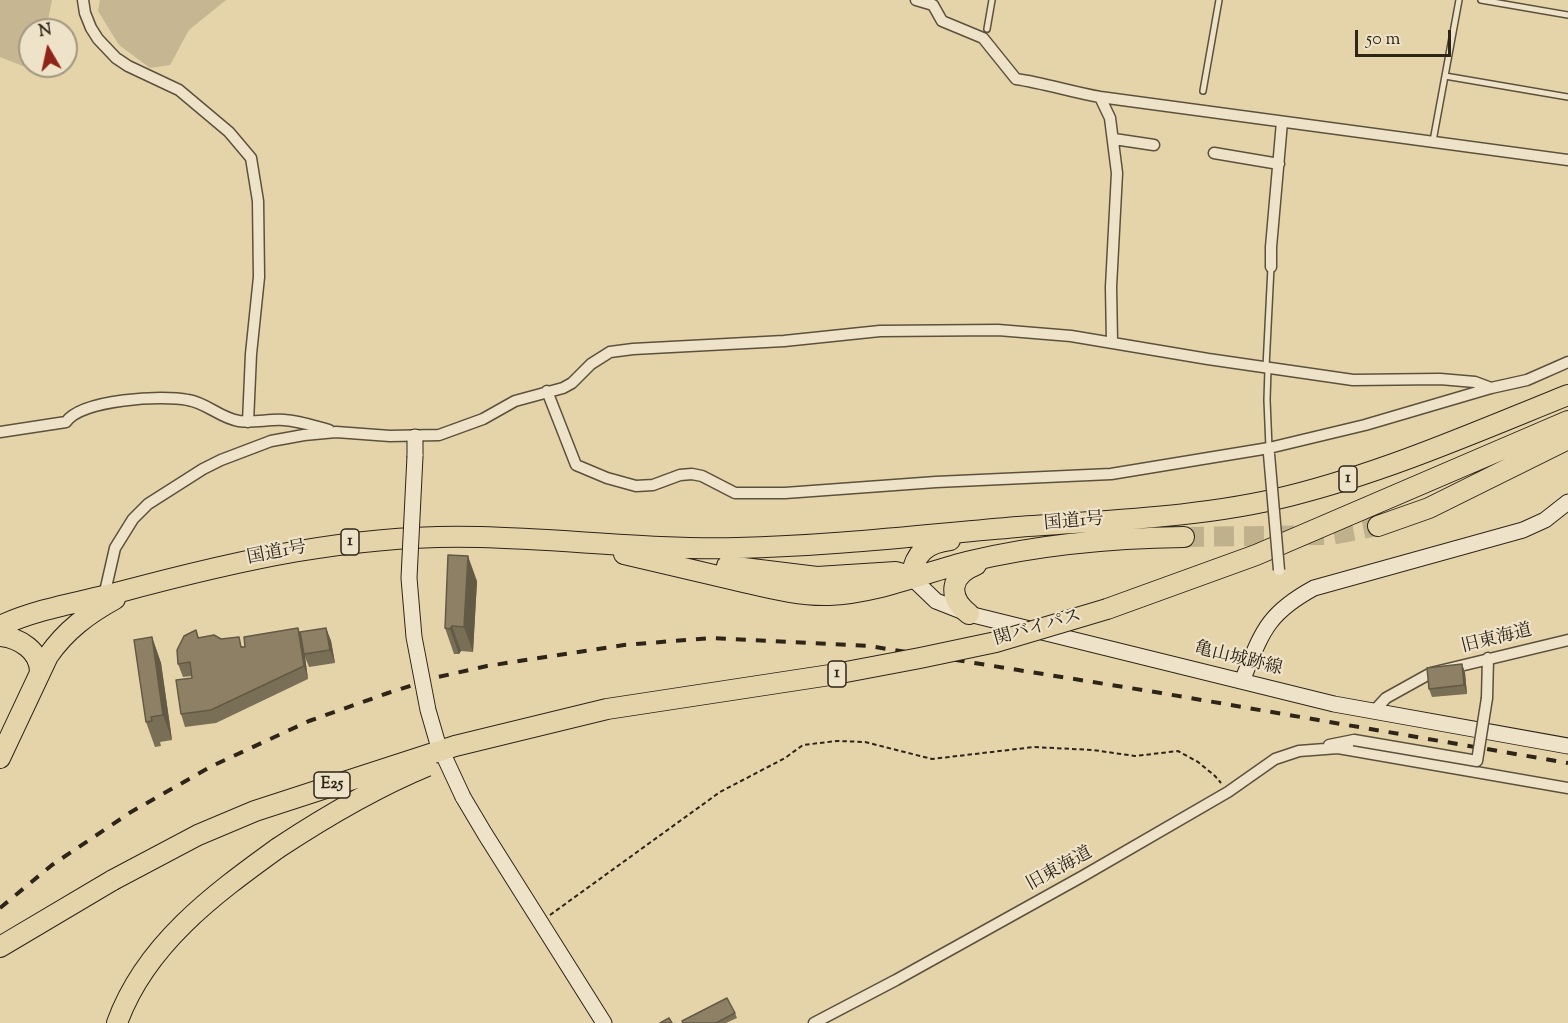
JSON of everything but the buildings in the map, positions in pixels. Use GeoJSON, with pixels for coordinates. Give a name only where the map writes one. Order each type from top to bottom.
{"type":"FeatureCollection","features":[{"type":"Feature","properties":{"kind":"highway","name":"国道1号"},"geometry":{"type":"LineString","coordinates":[[0,623],[49,608],[251,559],[348,542],[477,536],[698,548],[768,547],[1226,508],[1318,488],[1411,457],[1568,395]]}},
{"type":"Feature","properties":{"kind":"highway","name":"1"},"geometry":{"type":"LineString","coordinates":[[1489,454],[1568,414]]}},
{"type":"Feature","properties":{"kind":"highway","name":"1"},"geometry":{"type":"LineString","coordinates":[[1489,454],[1568,421]]}},
{"type":"Feature","properties":{"kind":"highway"},"geometry":{"type":"LineString","coordinates":[[1378,526],[1429,508],[1568,439]]}},
{"type":"Feature","properties":{"kind":"highway","name":"関バイパス"},"geometry":{"type":"LineString","coordinates":[[562,719],[630,706],[830,675],[996,642],[1107,609],[1266,551],[1489,454]]}},
{"type":"Feature","properties":{"kind":"highway"},"geometry":{"type":"LineString","coordinates":[[619,545],[770,573],[833,577],[896,572],[911,577],[916,561],[932,544],[1116,519]]}},
{"type":"Feature","properties":{"kind":"highway","name":"国道1号"},"geometry":{"type":"LineString","coordinates":[[562,542],[774,589],[809,594],[851,592],[882,586],[998,555],[1066,544],[1119,538],[1184,537]]}},
{"type":"Feature","properties":{"kind":"highway"},"geometry":{"type":"LineString","coordinates":[[969,614],[958,603],[955,595],[956,579],[962,572],[990,561],[1066,544]]}},
{"type":"Feature","properties":{"kind":"highway"},"geometry":{"type":"LineString","coordinates":[[0,758],[40,672],[55,647],[71,628],[97,609],[141,586]]}},
{"type":"Feature","properties":{"kind":"highway"},"geometry":{"type":"LineString","coordinates":[[0,636],[15,639],[29,648],[38,658],[40,672]]}},
{"type":"Feature","properties":{"kind":"highway","name":"E25"},"geometry":{"type":"LineString","coordinates":[[0,947],[114,879],[229,821],[282,801],[446,748],[562,719]]}},
{"type":"Feature","properties":{"kind":"highway","name":"E25"},"geometry":{"type":"LineString","coordinates":[[117,1023],[143,969],[169,938],[198,909],[278,848],[323,819],[412,772],[456,753],[562,719]]}},
{"type":"Feature","properties":{"kind":"street"},"geometry":{"type":"LineString","coordinates":[[83,0],[85,14],[91,28],[116,58],[179,90],[229,132],[251,158],[258,201],[259,277],[251,354],[248,422]]}},
{"type":"Feature","properties":{"kind":"street"},"geometry":{"type":"LineString","coordinates":[[916,0],[933,5],[942,21],[983,38],[1016,79],[1039,82],[1049,87],[1100,97],[1568,160]]}},
{"type":"Feature","properties":{"kind":"street"},"geometry":{"type":"LineString","coordinates":[[1100,97],[1110,118],[1117,173],[1111,287],[1112,342]]}},
{"type":"Feature","properties":{"kind":"street"},"geometry":{"type":"LineString","coordinates":[[1271,267],[1282,122]]}},
{"type":"Feature","properties":{"kind":"street"},"geometry":{"type":"LineString","coordinates":[[1114,139],[1154,145]]}},
{"type":"Feature","properties":{"kind":"street"},"geometry":{"type":"LineString","coordinates":[[1214,153],[1279,164]]}},
{"type":"Feature","properties":{"kind":"street"},"geometry":{"type":"LineString","coordinates":[[104,596],[115,548],[133,519],[148,504],[203,469],[238,453],[286,438],[336,432],[415,437],[438,435],[483,419],[515,401],[563,388],[572,383],[591,364],[610,352],[784,341],[880,331],[998,330],[1071,336],[1353,380],[1440,379],[1475,382],[1491,388]]}},
{"type":"Feature","properties":{"kind":"street"},"geometry":{"type":"LineString","coordinates":[[547,391],[576,465],[607,478],[636,486],[653,485],[672,477],[692,474],[702,476],[735,493],[775,493],[936,482],[1111,474],[1269,451],[1491,388],[1527,380],[1568,362]]}},
{"type":"Feature","properties":{"kind":"street"},"geometry":{"type":"LineString","coordinates":[[0,432],[66,422],[70,416],[84,409],[108,402],[170,398],[203,404],[223,417],[248,422],[282,420],[301,422],[336,432]]}},
{"type":"Feature","properties":{"kind":"street"},"geometry":{"type":"LineString","coordinates":[[415,437],[409,578],[414,638],[428,710],[438,741],[464,797],[604,1023]]}},
{"type":"Feature","properties":{"kind":"street"},"geometry":{"type":"LineString","coordinates":[[1269,451],[1279,570]]}},
{"type":"Feature","properties":{"kind":"street"},"geometry":{"type":"LineString","coordinates":[[1242,681],[1259,640],[1272,618],[1292,600],[1314,588],[1523,530],[1545,520],[1568,502]]}},
{"type":"Feature","properties":{"kind":"street","name":"亀山城跡線"},"geometry":{"type":"LineString","coordinates":[[911,577],[936,601],[969,614],[1334,704],[1568,746]]}},
{"type":"Feature","properties":{"kind":"street","name":"旧東海道"},"geometry":{"type":"LineString","coordinates":[[1374,711],[1386,698],[1431,673],[1568,640]]}},
{"type":"Feature","properties":{"kind":"street"},"geometry":{"type":"LineString","coordinates":[[1320,748],[1354,740],[1477,761],[1487,698],[1488,658]]}},
{"type":"Feature","properties":{"kind":"street"},"geometry":{"type":"LineString","coordinates":[[1320,748],[1338,748],[1568,788]]}},
{"type":"Feature","properties":{"kind":"street","name":"旧東海道"},"geometry":{"type":"LineString","coordinates":[[814,1023],[996,925],[1228,792],[1275,759],[1299,751],[1320,748]]}},
{"type":"Feature","properties":{"kind":"lane"},"geometry":{"type":"LineString","coordinates":[[987,29],[992,0]]}},
{"type":"Feature","properties":{"kind":"lane"},"geometry":{"type":"LineString","coordinates":[[1203,91],[1219,0]]}},
{"type":"Feature","properties":{"kind":"lane"},"geometry":{"type":"LineString","coordinates":[[1433,143],[1459,0]]}},
{"type":"Feature","properties":{"kind":"lane"},"geometry":{"type":"LineString","coordinates":[[1481,0],[1568,15]]}},
{"type":"Feature","properties":{"kind":"lane"},"geometry":{"type":"LineString","coordinates":[[1445,76],[1568,97]]}},
{"type":"Feature","properties":{"kind":"lane"},"geometry":{"type":"LineString","coordinates":[[1269,451],[1267,367],[1271,267]]}},
{"type":"Feature","properties":{"kind":"path"},"geometry":{"type":"LineString","coordinates":[[542,922],[720,792],[785,758],[803,745],[837,741],[864,742],[932,759],[1034,747],[1093,750],[1135,756],[1178,751],[1198,762],[1215,776],[1228,792]]}},
{"type":"Feature","properties":{"kind":"shaded area"},"geometry":{"type":"Polygon","coordinates":[[[0,0],[52,0],[48,18],[18,18],[18,64],[0,57],[0,0]]]}},
{"type":"Feature","properties":{"kind":"shaded area"},"geometry":{"type":"Polygon","coordinates":[[[100,0],[226,0],[189,30],[170,65],[150,68],[119,45],[98,11],[100,0]]]}},
{"type":"Feature","properties":{"kind":"tunnel"},"geometry":{"type":"LineString","coordinates":[[1184,537],[1331,535],[1378,526]]}},
{"type":"Feature","properties":{"kind":"railway"},"geometry":{"type":"LineString","coordinates":[[0,908],[52,865],[131,812],[212,766],[309,721],[438,677],[487,666],[624,645],[711,638],[869,646],[1161,693],[1568,763]]}}]}
